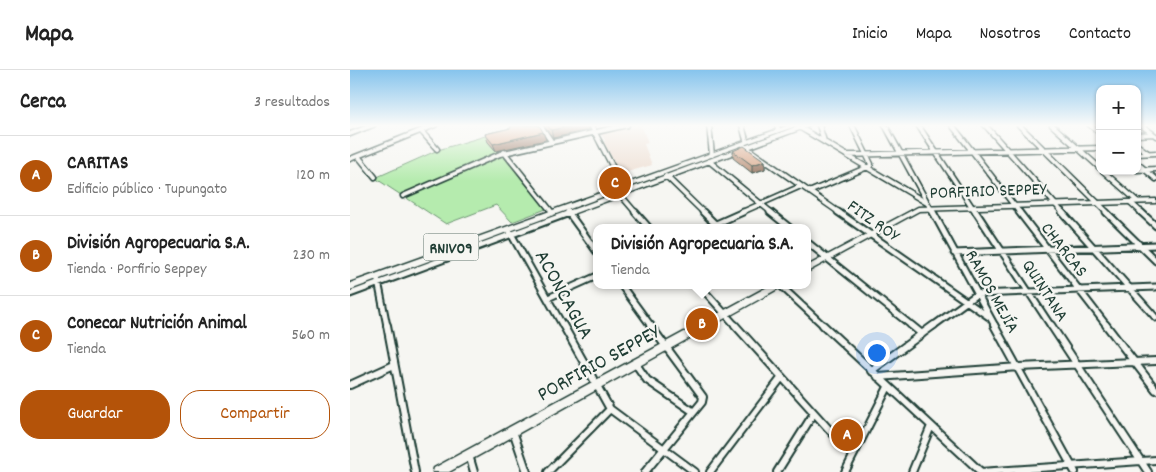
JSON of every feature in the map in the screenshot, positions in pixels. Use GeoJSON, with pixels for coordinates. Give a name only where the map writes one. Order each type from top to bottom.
{"type":"FeatureCollection","features":[{"type":"Feature","properties":{"kind":"main road","name":"RN1V09"},"geometry":{"type":"LineString","coordinates":[[350,285],[378,280],[744,144]]}},
{"type":"Feature","properties":{"kind":"main road","name":"RN1V09"},"geometry":{"type":"LineString","coordinates":[[350,285],[551,211],[665,175],[711,156]]}},
{"type":"Feature","properties":{"kind":"main road","name":"PORFIRIO SEPPEY"},"geometry":{"type":"LineString","coordinates":[[811,267],[913,211],[928,205],[972,206],[1156,201]]}},
{"type":"Feature","properties":{"kind":"main road","name":"PORFIRIO SEPPEY"},"geometry":{"type":"LineString","coordinates":[[438,472],[772,289]]}},
{"type":"Feature","properties":{"kind":"street"},"geometry":{"type":"LineString","coordinates":[[350,159],[389,144]]}},
{"type":"Feature","properties":{"kind":"street"},"geometry":{"type":"LineString","coordinates":[[432,144],[437,149]]}},
{"type":"Feature","properties":{"kind":"street"},"geometry":{"type":"LineString","coordinates":[[403,196],[504,152],[543,144]]}},
{"type":"Feature","properties":{"kind":"street"},"geometry":{"type":"LineString","coordinates":[[600,144],[621,189],[646,224]]}},
{"type":"Feature","properties":{"kind":"street"},"geometry":{"type":"LineString","coordinates":[[710,144],[711,156],[761,204],[785,224]]}},
{"type":"Feature","properties":{"kind":"street","name":"FITZ ROY"},"geometry":{"type":"LineString","coordinates":[[744,144],[801,186],[991,318]]}},
{"type":"Feature","properties":{"kind":"street"},"geometry":{"type":"LineString","coordinates":[[827,144],[928,205]]}},
{"type":"Feature","properties":{"kind":"street"},"geometry":{"type":"LineString","coordinates":[[810,192],[871,164],[861,144]]}},
{"type":"Feature","properties":{"kind":"street","name":"RAMOS MEJÍA"},"geometry":{"type":"LineString","coordinates":[[895,144],[1075,472]]}},
{"type":"Feature","properties":{"kind":"street","name":"QUINTANA"},"geometry":{"type":"LineString","coordinates":[[931,144],[1148,472]]}},
{"type":"Feature","properties":{"kind":"street","name":"CHARCAS"},"geometry":{"type":"LineString","coordinates":[[966,144],[1156,390]]}},
{"type":"Feature","properties":{"kind":"street"},"geometry":{"type":"LineString","coordinates":[[1002,144],[1156,318]]}},
{"type":"Feature","properties":{"kind":"street"},"geometry":{"type":"LineString","coordinates":[[1038,144],[1156,261]]}},
{"type":"Feature","properties":{"kind":"street"},"geometry":{"type":"LineString","coordinates":[[1072,144],[1096,165]]}},
{"type":"Feature","properties":{"kind":"street"},"geometry":{"type":"LineString","coordinates":[[846,155],[900,152],[1096,148]]}},
{"type":"Feature","properties":{"kind":"street"},"geometry":{"type":"LineString","coordinates":[[1141,148],[1148,154]]}},
{"type":"Feature","properties":{"kind":"street"},"geometry":{"type":"LineString","coordinates":[[504,152],[551,211]]}},
{"type":"Feature","properties":{"kind":"street"},"geometry":{"type":"LineString","coordinates":[[1141,154],[1156,153]]}},
{"type":"Feature","properties":{"kind":"street"},"geometry":{"type":"LineString","coordinates":[[358,156],[375,177]]}},
{"type":"Feature","properties":{"kind":"street"},"geometry":{"type":"LineString","coordinates":[[1141,166],[1156,179]]}},
{"type":"Feature","properties":{"kind":"street"},"geometry":{"type":"LineString","coordinates":[[1141,169],[1156,169]]}},
{"type":"Feature","properties":{"kind":"street"},"geometry":{"type":"LineString","coordinates":[[665,175],[715,224]]}},
{"type":"Feature","properties":{"kind":"street"},"geometry":{"type":"LineString","coordinates":[[1108,175],[1137,201]]}},
{"type":"Feature","properties":{"kind":"street"},"geometry":{"type":"LineString","coordinates":[[721,224],[801,186]]}},
{"type":"Feature","properties":{"kind":"street"},"geometry":{"type":"LineString","coordinates":[[1130,202],[1156,226]]}},
{"type":"Feature","properties":{"kind":"street"},"geometry":{"type":"LineString","coordinates":[[567,211],[593,247]]}},
{"type":"Feature","properties":{"kind":"street","name":"ACONCAGUA"},"geometry":{"type":"LineString","coordinates":[[510,232],[610,409],[695,472]]}},
{"type":"Feature","properties":{"kind":"street"},"geometry":{"type":"LineString","coordinates":[[811,245],[922,334]]}},
{"type":"Feature","properties":{"kind":"street"},"geometry":{"type":"LineString","coordinates":[[954,253],[1156,246]]}},
{"type":"Feature","properties":{"kind":"street"},"geometry":{"type":"LineString","coordinates":[[548,298],[593,278]]}},
{"type":"Feature","properties":{"kind":"street"},"geometry":{"type":"LineString","coordinates":[[350,294],[378,280],[415,472]]}},
{"type":"Feature","properties":{"kind":"street"},"geometry":{"type":"LineString","coordinates":[[872,371],[977,294],[1156,287]]}},
{"type":"Feature","properties":{"kind":"street"},"geometry":{"type":"LineString","coordinates":[[624,289],[702,397],[702,402],[645,472]]}},
{"type":"Feature","properties":{"kind":"street"},"geometry":{"type":"LineString","coordinates":[[703,289],[853,456]]}},
{"type":"Feature","properties":{"kind":"street"},"geometry":{"type":"LineString","coordinates":[[783,289],[981,472],[1071,464],[1156,460]]}},
{"type":"Feature","properties":{"kind":"street"},"geometry":{"type":"LineString","coordinates":[[878,377],[1019,367],[1156,361]]}},
{"type":"Feature","properties":{"kind":"street"},"geometry":{"type":"LineString","coordinates":[[635,363],[647,380],[694,412]]}},
{"type":"Feature","properties":{"kind":"street"},"geometry":{"type":"LineString","coordinates":[[350,385],[394,365]]}},
{"type":"Feature","properties":{"kind":"street"},"geometry":{"type":"LineString","coordinates":[[710,472],[782,377]]}},
{"type":"Feature","properties":{"kind":"street"},"geometry":{"type":"LineString","coordinates":[[845,472],[888,387]]}},
{"type":"Feature","properties":{"kind":"street"},"geometry":{"type":"LineString","coordinates":[[548,472],[610,409]]}},
{"type":"Feature","properties":{"kind":"street"},"geometry":{"type":"LineString","coordinates":[[777,472],[814,413]]}},
{"type":"Feature","properties":{"kind":"street"},"geometry":{"type":"LineString","coordinates":[[912,472],[931,426]]}},
{"type":"Feature","properties":{"kind":"street"},"geometry":{"type":"LineString","coordinates":[[513,430],[528,472]]}},
{"type":"Feature","properties":{"kind":"street"},"geometry":{"type":"LineString","coordinates":[[469,455],[474,472]]}},
{"type":"Feature","properties":{"kind":"shaded area"},"geometry":{"type":"Polygon","coordinates":[[[605,144],[645,144],[652,165],[620,174],[605,144]]]}},
{"type":"Feature","properties":{"kind":"green space"},"geometry":{"type":"Polygon","coordinates":[[[459,144],[490,144],[498,153],[401,195],[375,178],[438,150],[459,144]]]}},
{"type":"Feature","properties":{"kind":"green space"},"geometry":{"type":"Polygon","coordinates":[[[502,155],[546,209],[512,222],[496,205],[446,224],[405,197],[502,155]]]}},
{"type":"Feature","properties":{"kind":"building"},"geometry":{"type":"Polygon","coordinates":[[[744,146],[765,161],[752,165],[733,151],[744,146]]]}},
{"type":"Feature","properties":{"kind":"place","name":"Conecar Nutrición Animal"},"geometry":{"type":"Point","coordinates":[615,183]}},
{"type":"Feature","properties":{"kind":"place","name":"División Agropecuaria S.A."},"geometry":{"type":"Point","coordinates":[702,324]}},
{"type":"Feature","properties":{"kind":"place","name":"CARITAS"},"geometry":{"type":"Point","coordinates":[847,435]}}]}
